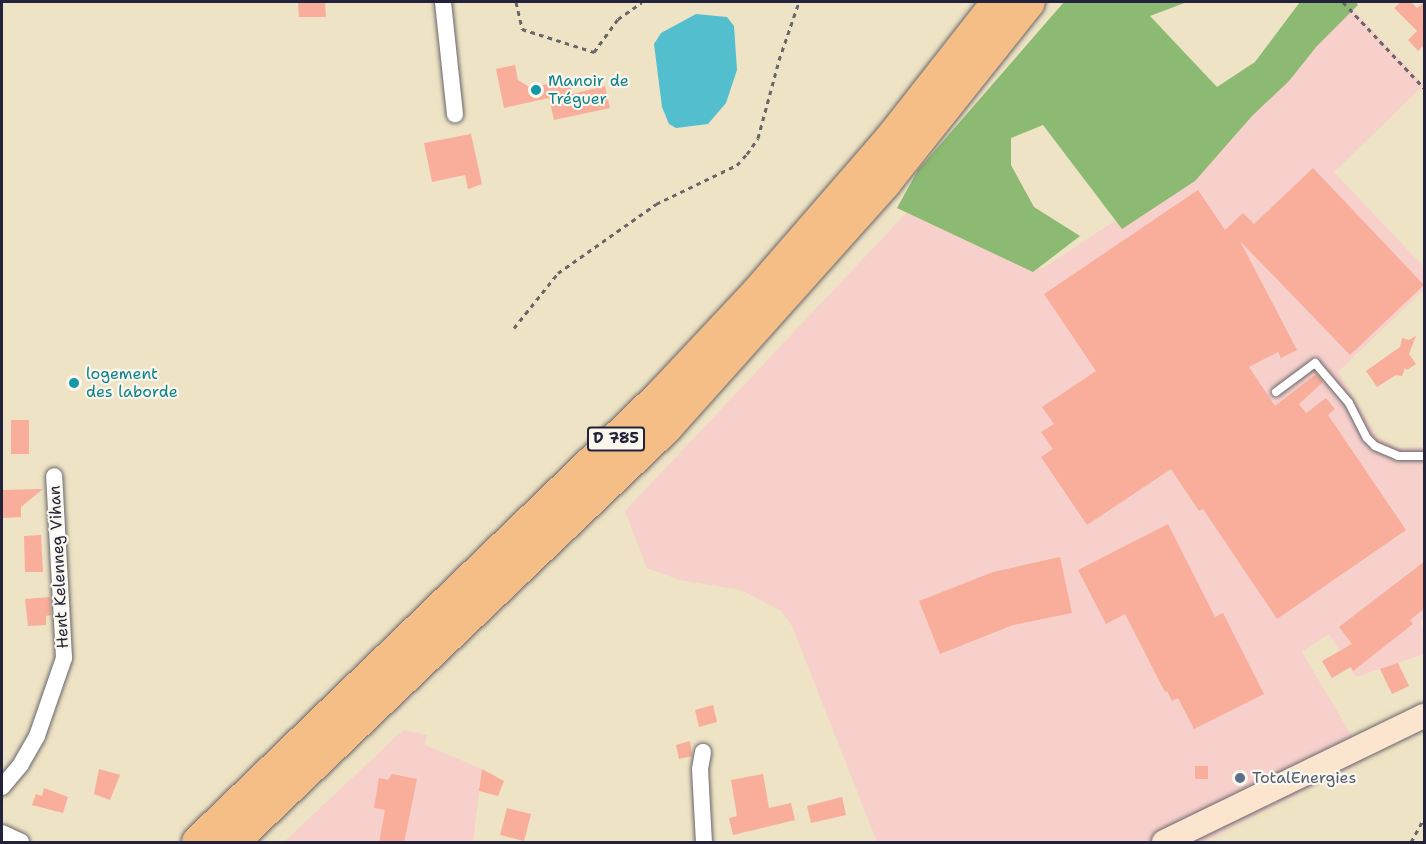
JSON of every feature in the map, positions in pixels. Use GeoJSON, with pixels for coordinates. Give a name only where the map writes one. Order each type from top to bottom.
{"type":"FeatureCollection","features":[{"type":"Feature","properties":{"kind":"highway","name":"D 785"},"geometry":{"type":"LineString","coordinates":[[198,843],[661,395],[756,294],[892,137],[998,2]]}},
{"type":"Feature","properties":{"kind":"highway","name":"D 785"},"geometry":{"type":"LineString","coordinates":[[233,843],[667,427],[885,183],[1029,2]]}},
{"type":"Feature","properties":{"kind":"street"},"geometry":{"type":"LineString","coordinates":[[443,2],[455,114]]}},
{"type":"Feature","properties":{"kind":"street","name":"Hent Kelenneg Vihan"},"geometry":{"type":"LineString","coordinates":[[2,787],[21,764],[37,736],[64,658],[54,476]]}},
{"type":"Feature","properties":{"kind":"street"},"geometry":{"type":"LineString","coordinates":[[1164,843],[1425,716]]}},
{"type":"Feature","properties":{"kind":"street"},"geometry":{"type":"LineString","coordinates":[[702,752],[700,769],[704,843]]}},
{"type":"Feature","properties":{"kind":"street"},"geometry":{"type":"LineString","coordinates":[[2,832],[21,843]]}},
{"type":"Feature","properties":{"kind":"lane"},"geometry":{"type":"LineString","coordinates":[[1276,392],[1315,363],[1350,403],[1368,438],[1375,446],[1398,456],[1425,456]]}},
{"type":"Feature","properties":{"kind":"path"},"geometry":{"type":"LineString","coordinates":[[516,2],[522,29],[594,51],[618,19],[642,2]]}},
{"type":"Feature","properties":{"kind":"path"},"geometry":{"type":"LineString","coordinates":[[514,328],[558,273],[656,204],[737,165],[747,154],[758,138],[779,60],[799,2]]}},
{"type":"Feature","properties":{"kind":"path"},"geometry":{"type":"LineString","coordinates":[[1343,2],[1425,88]]}},
{"type":"Feature","properties":{"kind":"path"},"geometry":{"type":"LineString","coordinates":[[1412,843],[1425,819]]}},
{"type":"Feature","properties":{"kind":"shaded area"},"geometry":{"type":"Polygon","coordinates":[[[1346,2],[1424,85],[1334,172],[1424,267],[1424,289],[1338,372],[1377,437],[1399,448],[1422,447],[1424,451],[1424,615],[1421,623],[1424,631],[1424,654],[1356,677],[1329,634],[1302,652],[1366,760],[1203,842],[877,842],[792,626],[781,611],[741,590],[680,580],[647,568],[625,511],[910,209],[1042,269],[1172,183],[1346,2]]]}},
{"type":"Feature","properties":{"kind":"shaded area"},"geometry":{"type":"Polygon","coordinates":[[[403,730],[427,735],[425,745],[482,769],[473,842],[284,842],[403,730]]]}},
{"type":"Feature","properties":{"kind":"green space"},"geometry":{"type":"Polygon","coordinates":[[[1064,2],[1187,2],[1150,16],[1217,87],[1255,62],[1300,2],[1356,2],[1358,5],[1317,46],[1289,81],[1252,116],[1195,181],[1122,229],[1043,125],[1011,138],[1011,165],[1034,207],[1080,236],[1033,272],[897,208],[918,170],[1064,2]]]}},
{"type":"Feature","properties":{"kind":"water"},"geometry":{"type":"Polygon","coordinates":[[[696,14],[727,17],[734,26],[737,70],[726,103],[708,124],[676,128],[669,124],[662,107],[654,44],[661,33],[696,14]]]}},
{"type":"Feature","properties":{"kind":"building"},"geometry":{"type":"Polygon","coordinates":[[[298,2],[325,2],[326,17],[299,17],[298,2]]]}},
{"type":"Feature","properties":{"kind":"building"},"geometry":{"type":"Polygon","coordinates":[[[1401,2],[1411,2],[1417,8],[1425,2],[1425,44],[1418,51],[1408,40],[1417,31],[1394,8],[1401,2]]]}},
{"type":"Feature","properties":{"kind":"building","name":"Manoir de Tréguer"},"geometry":{"type":"Polygon","coordinates":[[[515,65],[518,80],[529,87],[569,81],[572,94],[605,86],[610,108],[554,120],[549,98],[504,108],[496,69],[515,65]]]}},
{"type":"Feature","properties":{"kind":"building"},"geometry":{"type":"Polygon","coordinates":[[[471,134],[482,184],[468,189],[465,175],[432,182],[424,143],[471,134]]]}},
{"type":"Feature","properties":{"kind":"building"},"geometry":{"type":"Polygon","coordinates":[[[1313,168],[1424,285],[1350,355],[1240,241],[1297,350],[1281,358],[1278,352],[1249,367],[1275,406],[1316,374],[1323,382],[1299,404],[1306,413],[1326,398],[1335,409],[1328,415],[1406,530],[1277,619],[1203,509],[1199,511],[1171,469],[1087,525],[1041,457],[1053,449],[1041,432],[1054,424],[1042,407],[1096,371],[1044,294],[1198,190],[1225,230],[1243,213],[1254,224],[1313,168]]]}},
{"type":"Feature","properties":{"kind":"building"},"geometry":{"type":"Polygon","coordinates":[[[1416,336],[1409,354],[1416,364],[1407,370],[1405,368],[1402,376],[1396,375],[1377,387],[1366,371],[1400,347],[1402,338],[1409,340],[1416,336]]]}},
{"type":"Feature","properties":{"kind":"building"},"geometry":{"type":"Polygon","coordinates":[[[11,420],[29,420],[29,454],[11,454],[11,420]]]}},
{"type":"Feature","properties":{"kind":"building"},"geometry":{"type":"Polygon","coordinates":[[[43,489],[21,507],[21,517],[2,518],[2,490],[43,489]]]}},
{"type":"Feature","properties":{"kind":"building"},"geometry":{"type":"Polygon","coordinates":[[[1168,524],[1215,617],[1223,613],[1264,694],[1194,729],[1178,698],[1172,701],[1167,691],[1165,692],[1125,614],[1106,624],[1078,570],[1168,524]]]}},
{"type":"Feature","properties":{"kind":"building"},"geometry":{"type":"Polygon","coordinates":[[[41,535],[43,572],[25,572],[24,536],[41,535]]]}},
{"type":"Feature","properties":{"kind":"building"},"geometry":{"type":"Polygon","coordinates":[[[1060,557],[1072,613],[1013,625],[940,654],[919,601],[993,572],[1060,557]]]}},
{"type":"Feature","properties":{"kind":"building"},"geometry":{"type":"Polygon","coordinates":[[[1425,561],[1425,608],[1410,620],[1413,624],[1353,671],[1351,667],[1332,678],[1322,661],[1352,644],[1339,627],[1425,561]]]}},
{"type":"Feature","properties":{"kind":"building"},"geometry":{"type":"Polygon","coordinates":[[[50,597],[51,615],[46,616],[46,625],[28,626],[25,599],[50,597]]]}},
{"type":"Feature","properties":{"kind":"building"},"geometry":{"type":"Polygon","coordinates":[[[1398,663],[1409,686],[1392,694],[1380,669],[1398,663]]]}},
{"type":"Feature","properties":{"kind":"building"},"geometry":{"type":"Polygon","coordinates":[[[713,705],[717,722],[699,727],[695,710],[713,705]]]}},
{"type":"Feature","properties":{"kind":"building"},"geometry":{"type":"Polygon","coordinates":[[[690,741],[692,756],[679,759],[676,745],[690,741]]]}},
{"type":"Feature","properties":{"kind":"building"},"geometry":{"type":"Polygon","coordinates":[[[1195,766],[1208,766],[1208,779],[1195,779],[1195,766]]]}},
{"type":"Feature","properties":{"kind":"building"},"geometry":{"type":"Polygon","coordinates":[[[99,769],[120,775],[110,800],[94,794],[99,769]]]}},
{"type":"Feature","properties":{"kind":"building"},"geometry":{"type":"Polygon","coordinates":[[[482,769],[504,781],[498,796],[479,791],[482,769]]]}},
{"type":"Feature","properties":{"kind":"building"},"geometry":{"type":"Polygon","coordinates":[[[392,774],[417,779],[404,843],[379,843],[385,810],[374,808],[379,778],[388,780],[392,774]]]}},
{"type":"Feature","properties":{"kind":"building"},"geometry":{"type":"Polygon","coordinates":[[[763,774],[769,808],[791,803],[795,820],[733,835],[729,818],[737,816],[731,780],[763,774]]]}},
{"type":"Feature","properties":{"kind":"building"},"geometry":{"type":"Polygon","coordinates":[[[44,788],[68,797],[63,813],[32,805],[36,794],[42,796],[44,788]]]}},
{"type":"Feature","properties":{"kind":"building"},"geometry":{"type":"Polygon","coordinates":[[[842,797],[846,815],[811,823],[807,806],[842,797]]]}},
{"type":"Feature","properties":{"kind":"building"},"geometry":{"type":"Polygon","coordinates":[[[507,808],[531,814],[524,841],[500,835],[507,808]]]}},
{"type":"Feature","properties":{"kind":"place","name":"Manoir de Tréguer"},"geometry":{"type":"Point","coordinates":[536,90]}},
{"type":"Feature","properties":{"kind":"place","name":"logement des laborde"},"geometry":{"type":"Point","coordinates":[74,383]}},
{"type":"Feature","properties":{"kind":"place","name":"TotalEnergies"},"geometry":{"type":"Point","coordinates":[1240,778]}}]}
